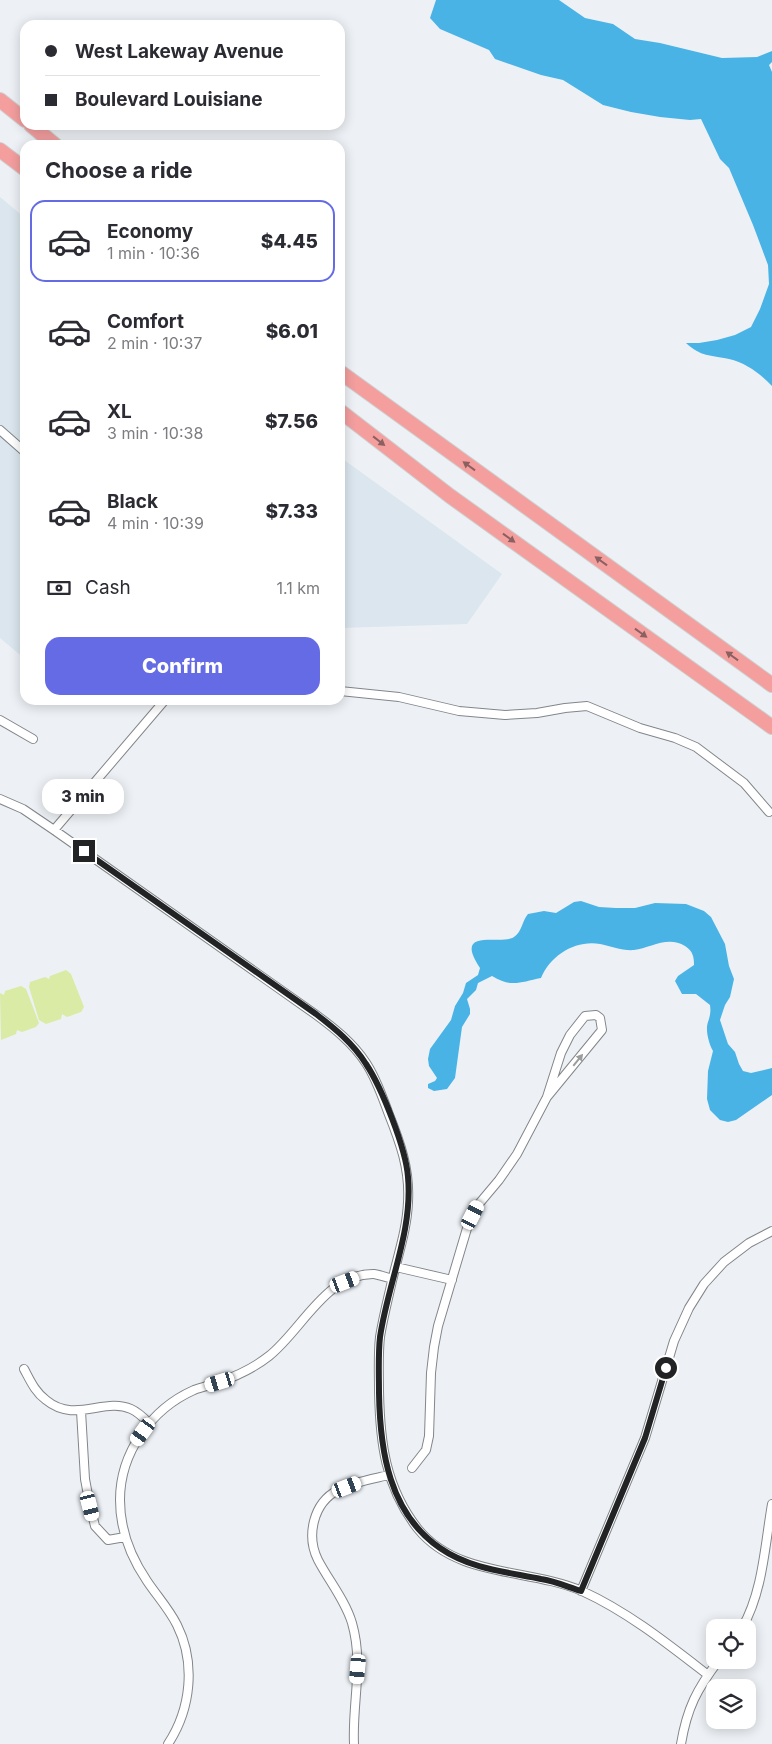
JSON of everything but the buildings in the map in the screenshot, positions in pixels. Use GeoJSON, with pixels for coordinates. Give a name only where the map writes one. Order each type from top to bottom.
{"type":"FeatureCollection","features":[{"type":"Feature","properties":{"kind":"highway"},"geometry":{"type":"LineString","coordinates":[[0,100],[20,116]]}},
{"type":"Feature","properties":{"kind":"highway"},"geometry":{"type":"LineString","coordinates":[[37,130],[49,140]]}},
{"type":"Feature","properties":{"kind":"highway"},"geometry":{"type":"LineString","coordinates":[[0,150],[20,165]]}},
{"type":"Feature","properties":{"kind":"highway"},"geometry":{"type":"LineString","coordinates":[[345,376],[772,685]]}},
{"type":"Feature","properties":{"kind":"highway"},"geometry":{"type":"LineString","coordinates":[[345,415],[450,496],[772,727]]}},
{"type":"Feature","properties":{"kind":"street"},"geometry":{"type":"LineString","coordinates":[[0,430],[20,448]]}},
{"type":"Feature","properties":{"kind":"street"},"geometry":{"type":"LineString","coordinates":[[345,691],[399,697],[459,711],[505,715],[588,706],[640,728],[675,738],[696,747],[744,783],[769,812]]}},
{"type":"Feature","properties":{"kind":"street"},"geometry":{"type":"LineString","coordinates":[[54,830],[161,705]]}},
{"type":"Feature","properties":{"kind":"street"},"geometry":{"type":"LineString","coordinates":[[0,720],[33,739]]}},
{"type":"Feature","properties":{"kind":"street"},"geometry":{"type":"LineString","coordinates":[[0,799],[23,809],[54,830],[316,1014],[344,1036],[366,1064],[381,1094],[403,1151],[408,1176],[408,1204],[402,1245],[392,1279],[380,1338],[380,1421],[388,1475],[402,1507],[420,1531],[441,1549],[465,1561],[491,1569],[543,1579],[581,1591],[651,1631],[708,1674]]}},
{"type":"Feature","properties":{"kind":"street"},"geometry":{"type":"LineString","coordinates":[[412,1468],[426,1450],[429,1436],[431,1373],[434,1347],[438,1326],[468,1225],[478,1205],[517,1154],[547,1097],[602,1030],[600,1018],[596,1015],[585,1016],[570,1035],[555,1069],[547,1097]]}},
{"type":"Feature","properties":{"kind":"street"},"geometry":{"type":"LineString","coordinates":[[581,1591],[645,1438],[674,1341],[689,1308],[704,1284],[724,1262],[749,1243],[772,1230]]}},
{"type":"Feature","properties":{"kind":"street"},"geometry":{"type":"LineString","coordinates":[[396,1267],[452,1280]]}},
{"type":"Feature","properties":{"kind":"street"},"geometry":{"type":"LineString","coordinates":[[168,1744],[175,1734],[185,1709],[189,1690],[188,1666],[178,1626],[146,1580],[128,1548],[121,1525],[120,1498],[122,1479],[136,1441],[159,1412],[178,1398],[246,1370],[270,1355],[326,1294],[345,1282],[363,1275],[376,1274],[392,1279]]}},
{"type":"Feature","properties":{"kind":"street"},"geometry":{"type":"LineString","coordinates":[[24,1369],[35,1389],[46,1400],[57,1407],[81,1411],[121,1406],[132,1409],[149,1423]]}},
{"type":"Feature","properties":{"kind":"street"},"geometry":{"type":"LineString","coordinates":[[81,1411],[85,1479],[95,1526],[108,1540],[125,1537]]}},
{"type":"Feature","properties":{"kind":"street"},"geometry":{"type":"LineString","coordinates":[[354,1744],[358,1669],[357,1650],[351,1622],[341,1598],[317,1558],[311,1532],[315,1518],[323,1504],[336,1491],[358,1482],[388,1475]]}},
{"type":"Feature","properties":{"kind":"street"},"geometry":{"type":"LineString","coordinates":[[747,1619],[756,1595],[772,1504]]}},
{"type":"Feature","properties":{"kind":"street"},"geometry":{"type":"LineString","coordinates":[[681,1744],[689,1709],[712,1669]]}},
{"type":"Feature","properties":{"kind":"shaded area"},"geometry":{"type":"Polygon","coordinates":[[[0,197],[20,214],[20,655],[0,638],[0,197]]]}},
{"type":"Feature","properties":{"kind":"shaded area"},"geometry":{"type":"Polygon","coordinates":[[[345,461],[502,574],[467,624],[345,628],[345,461]]]}},
{"type":"Feature","properties":{"kind":"green space"},"geometry":{"type":"Polygon","coordinates":[[[66,970],[71,974],[84,1007],[81,1012],[67,1017],[62,1014],[61,1019],[46,1024],[39,1020],[29,987],[30,982],[45,977],[49,979],[50,976],[66,970]]]}},
{"type":"Feature","properties":{"kind":"green space"},"geometry":{"type":"Polygon","coordinates":[[[21,986],[26,989],[39,1023],[36,1027],[22,1032],[17,1030],[16,1034],[1,1040],[0,993],[4,995],[5,991],[21,986]]]}},
{"type":"Feature","properties":{"kind":"water"},"geometry":{"type":"Polygon","coordinates":[[[436,0],[559,0],[585,18],[613,24],[635,39],[722,58],[757,57],[772,51],[772,62],[769,65],[772,72],[772,386],[758,373],[741,363],[701,353],[686,343],[717,340],[735,335],[751,327],[769,284],[768,265],[753,225],[729,168],[720,159],[701,119],[690,120],[660,117],[603,105],[563,80],[541,75],[495,59],[489,50],[440,29],[430,18],[436,0]]]}},
{"type":"Feature","properties":{"kind":"water"},"geometry":{"type":"Polygon","coordinates":[[[581,901],[599,907],[616,908],[635,908],[655,903],[686,904],[704,911],[711,917],[725,944],[729,966],[734,979],[730,997],[720,1020],[728,1044],[735,1052],[743,1071],[751,1073],[772,1068],[772,1095],[736,1120],[728,1122],[720,1120],[710,1110],[707,1099],[708,1071],[713,1051],[709,1041],[707,1025],[710,1005],[696,994],[682,994],[675,981],[678,976],[694,965],[693,957],[690,950],[685,946],[672,942],[659,943],[634,950],[600,944],[582,944],[557,956],[541,978],[511,983],[492,976],[478,983],[476,990],[467,999],[470,1014],[462,1027],[455,1078],[447,1089],[434,1091],[428,1088],[428,1084],[437,1078],[429,1066],[430,1049],[451,1020],[455,1006],[463,993],[466,983],[478,975],[480,968],[473,955],[472,947],[475,942],[514,937],[519,932],[528,914],[544,911],[556,913],[574,902],[581,901]]]}},
{"type":"Feature","properties":{"kind":"route"},"geometry":{"type":"LineString","coordinates":[[84,851],[207,936],[344,1036],[366,1064],[374,1079],[403,1151],[408,1176],[408,1204],[402,1245],[392,1279],[380,1338],[380,1421],[388,1475],[402,1507],[420,1531],[441,1549],[465,1561],[500,1572],[543,1579],[581,1591],[645,1438],[666,1368]]}}]}
